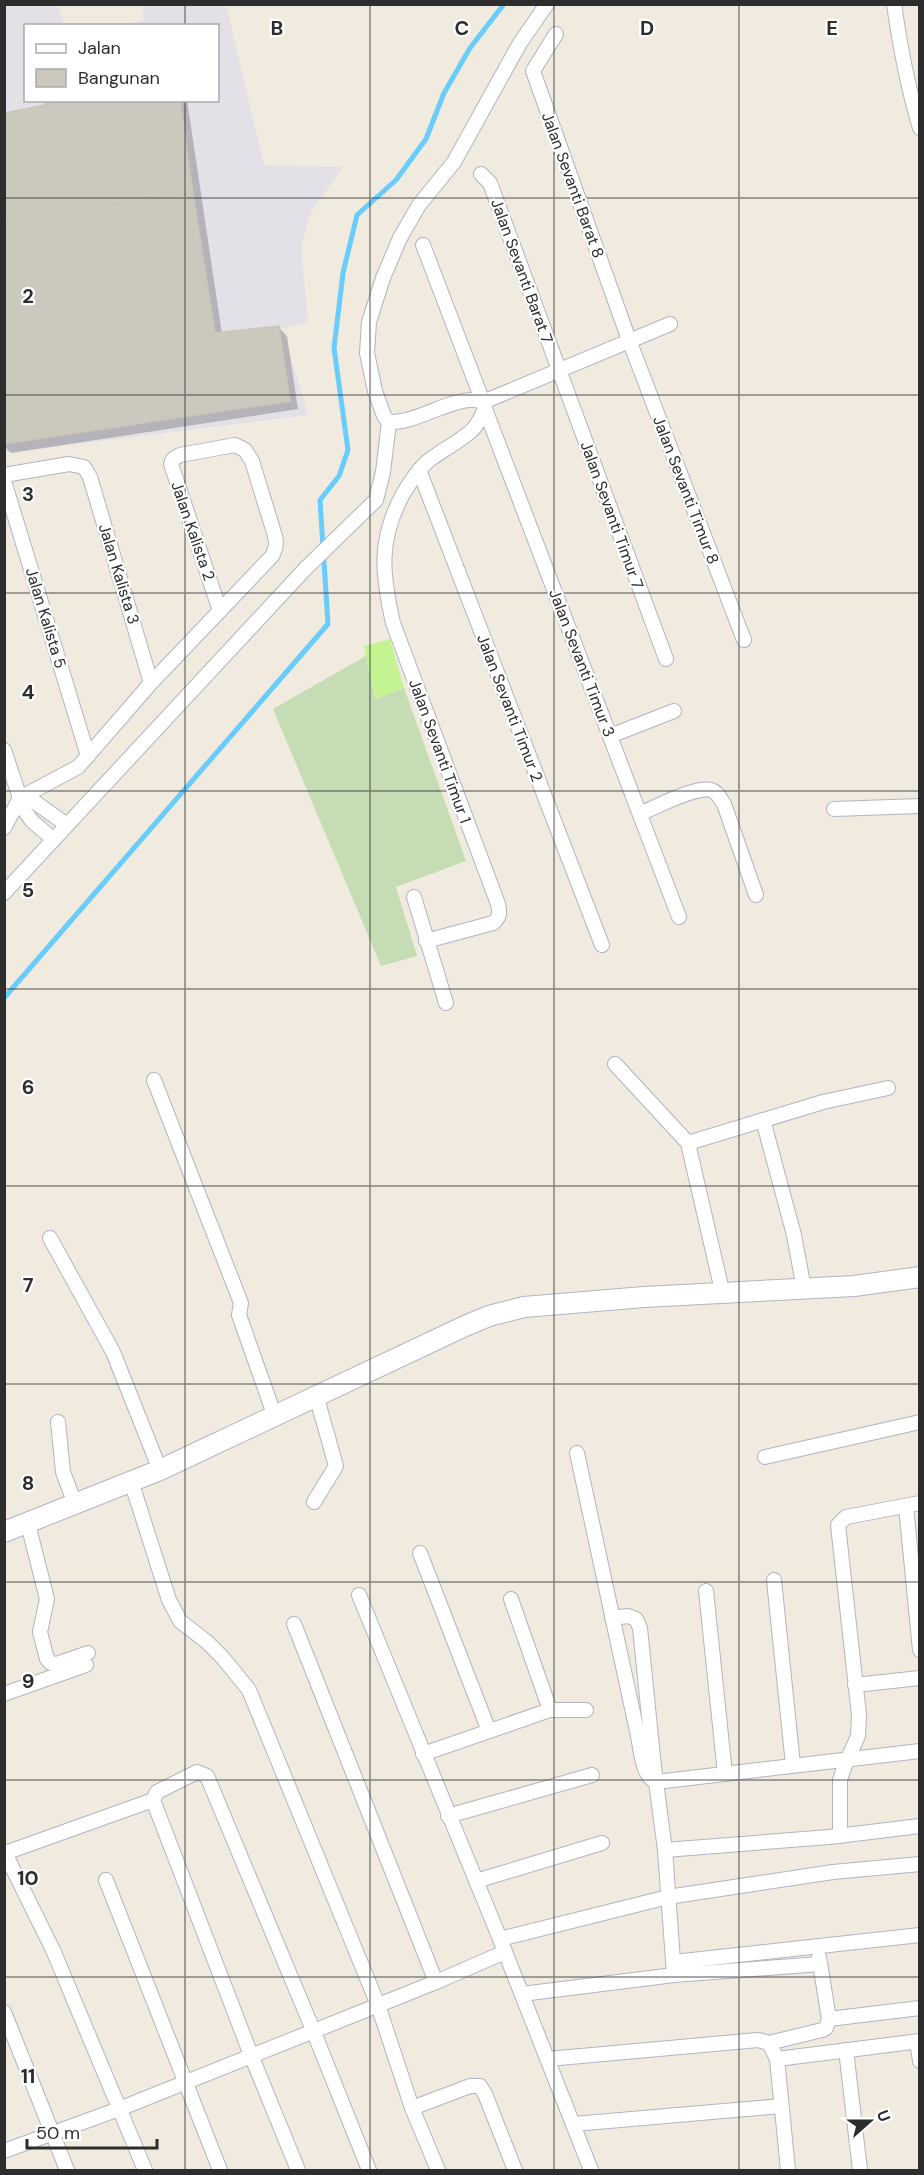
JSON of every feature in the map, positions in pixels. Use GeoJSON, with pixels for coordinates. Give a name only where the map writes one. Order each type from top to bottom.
{"type":"FeatureCollection","features":[{"type":"Feature","properties":{"kind":"street"},"geometry":{"type":"LineString","coordinates":[[4,893],[306,568],[376,500],[383,472],[388,422],[379,405],[367,353],[369,322],[383,278],[400,238],[419,205],[454,162],[520,43],[547,4]]}},
{"type":"Feature","properties":{"kind":"street"},"geometry":{"type":"LineString","coordinates":[[894,4],[902,54],[920,128]]}},
{"type":"Feature","properties":{"kind":"street","name":"Jalan Sevanti Barat 8"},"geometry":{"type":"LineString","coordinates":[[556,34],[533,71],[629,340]]}},
{"type":"Feature","properties":{"kind":"street","name":"Jalan Sevanti Barat 7"},"geometry":{"type":"LineString","coordinates":[[481,174],[490,183],[558,370]]}},
{"type":"Feature","properties":{"kind":"street","name":"Jalan Sevanti Timur 3"},"geometry":{"type":"LineString","coordinates":[[423,245],[679,917]]}},
{"type":"Feature","properties":{"kind":"street"},"geometry":{"type":"LineString","coordinates":[[388,422],[395,423],[416,418],[468,399],[484,406],[558,370],[670,324]]}},
{"type":"Feature","properties":{"kind":"street","name":"Jalan Sevanti Timur 8"},"geometry":{"type":"LineString","coordinates":[[629,340],[744,640]]}},
{"type":"Feature","properties":{"kind":"street","name":"Jalan Sevanti Timur 7"},"geometry":{"type":"LineString","coordinates":[[558,370],[666,659]]}},
{"type":"Feature","properties":{"kind":"street","name":"Jalan Sevanti Timur 1"},"geometry":{"type":"LineString","coordinates":[[426,941],[493,923],[498,919],[500,913],[393,623],[385,587],[386,538],[391,517],[419,470],[428,461],[472,431],[484,406]]}},
{"type":"Feature","properties":{"kind":"street","name":"Jalan Kalista 2"},"geometry":{"type":"LineString","coordinates":[[235,445],[245,450],[252,461],[275,536],[276,548],[272,556],[220,611],[171,468],[173,459],[180,455],[235,445]]}},
{"type":"Feature","properties":{"kind":"street","name":"Jalan Kalista 3"},"geometry":{"type":"LineString","coordinates":[[4,475],[69,464],[84,466],[90,477],[151,683]]}},
{"type":"Feature","properties":{"kind":"street","name":"Jalan Sevanti Timur 2"},"geometry":{"type":"LineString","coordinates":[[419,470],[602,945]]}},
{"type":"Feature","properties":{"kind":"street","name":"Jalan Kalista 5"},"geometry":{"type":"LineString","coordinates":[[4,481],[88,756]]}},
{"type":"Feature","properties":{"kind":"street"},"geometry":{"type":"LineString","coordinates":[[4,828],[20,798],[78,767],[151,683],[220,611]]}},
{"type":"Feature","properties":{"kind":"street"},"geometry":{"type":"LineString","coordinates":[[610,736],[674,711]]}},
{"type":"Feature","properties":{"kind":"street"},"geometry":{"type":"LineString","coordinates":[[4,750],[24,810],[32,821],[54,840]]}},
{"type":"Feature","properties":{"kind":"street"},"geometry":{"type":"LineString","coordinates":[[641,813],[699,790],[713,791],[718,794],[724,804],[756,895]]}},
{"type":"Feature","properties":{"kind":"street"},"geometry":{"type":"LineString","coordinates":[[20,798],[32,800],[67,825]]}},
{"type":"Feature","properties":{"kind":"street"},"geometry":{"type":"LineString","coordinates":[[834,808],[920,806]]}},
{"type":"Feature","properties":{"kind":"street"},"geometry":{"type":"LineString","coordinates":[[414,897],[446,1003]]}},
{"type":"Feature","properties":{"kind":"street"},"geometry":{"type":"LineString","coordinates":[[615,1064],[688,1143],[723,1294]]}},
{"type":"Feature","properties":{"kind":"street"},"geometry":{"type":"LineString","coordinates":[[154,1080],[241,1303],[239,1315],[274,1414]]}},
{"type":"Feature","properties":{"kind":"street"},"geometry":{"type":"LineString","coordinates":[[688,1143],[823,1102],[888,1088]]}},
{"type":"Feature","properties":{"kind":"street"},"geometry":{"type":"LineString","coordinates":[[763,1120],[795,1235],[804,1289]]}},
{"type":"Feature","properties":{"kind":"street"},"geometry":{"type":"LineString","coordinates":[[50,1238],[112,1352],[160,1470]]}},
{"type":"Feature","properties":{"kind":"street"},"geometry":{"type":"LineString","coordinates":[[4,1532],[160,1470],[274,1414],[489,1316],[524,1307],[644,1297],[854,1286],[920,1277]]}},
{"type":"Feature","properties":{"kind":"street"},"geometry":{"type":"LineString","coordinates":[[314,1502],[336,1466],[316,1395]]}},
{"type":"Feature","properties":{"kind":"street"},"geometry":{"type":"LineString","coordinates":[[58,1422],[63,1472],[75,1504]]}},
{"type":"Feature","properties":{"kind":"street"},"geometry":{"type":"LineString","coordinates":[[765,1457],[920,1422]]}},
{"type":"Feature","properties":{"kind":"street"},"geometry":{"type":"LineString","coordinates":[[577,1453],[648,1776],[656,1782],[920,1750]]}},
{"type":"Feature","properties":{"kind":"street"},"geometry":{"type":"LineString","coordinates":[[131,1481],[169,1600],[180,1621],[207,1642],[249,1690],[378,2005],[412,2109],[438,2170]]}},
{"type":"Feature","properties":{"kind":"street"},"geometry":{"type":"LineString","coordinates":[[840,1836],[840,1780],[858,1736],[859,1715],[838,1525],[846,1517],[913,1504],[920,1650]]}},
{"type":"Feature","properties":{"kind":"street"},"geometry":{"type":"LineString","coordinates":[[4,1694],[87,1659],[57,1664],[47,1659],[40,1632],[47,1599],[28,1524]]}},
{"type":"Feature","properties":{"kind":"street"},"geometry":{"type":"LineString","coordinates":[[420,1553],[489,1731]]}},
{"type":"Feature","properties":{"kind":"street"},"geometry":{"type":"LineString","coordinates":[[774,1580],[793,1765]]}},
{"type":"Feature","properties":{"kind":"street"},"geometry":{"type":"LineString","coordinates":[[706,1591],[725,1773]]}},
{"type":"Feature","properties":{"kind":"street"},"geometry":{"type":"LineString","coordinates":[[359,1595],[522,1994],[591,2170]]}},
{"type":"Feature","properties":{"kind":"street"},"geometry":{"type":"LineString","coordinates":[[511,1599],[550,1710]]}},
{"type":"Feature","properties":{"kind":"street"},"geometry":{"type":"LineString","coordinates":[[612,1618],[628,1616],[639,1623],[665,1851],[674,1969]]}},
{"type":"Feature","properties":{"kind":"street"},"geometry":{"type":"LineString","coordinates":[[294,1624],[436,1982]]}},
{"type":"Feature","properties":{"kind":"street"},"geometry":{"type":"LineString","coordinates":[[855,1685],[920,1678]]}},
{"type":"Feature","properties":{"kind":"street"},"geometry":{"type":"LineString","coordinates":[[423,1754],[550,1710],[586,1710]]}},
{"type":"Feature","properties":{"kind":"street"},"geometry":{"type":"LineString","coordinates":[[145,2170],[53,1950],[5,1852],[153,1800],[158,1792],[193,1773],[200,1772],[207,1776],[369,2170]]}},
{"type":"Feature","properties":{"kind":"street"},"geometry":{"type":"LineString","coordinates":[[448,1816],[592,1775]]}},
{"type":"Feature","properties":{"kind":"street"},"geometry":{"type":"LineString","coordinates":[[153,1800],[298,2170]]}},
{"type":"Feature","properties":{"kind":"street"},"geometry":{"type":"LineString","coordinates":[[665,1851],[840,1836],[920,1826]]}},
{"type":"Feature","properties":{"kind":"street"},"geometry":{"type":"LineString","coordinates":[[476,1881],[602,1843]]}},
{"type":"Feature","properties":{"kind":"street"},"geometry":{"type":"LineString","coordinates":[[4,2151],[119,2109],[436,1982],[502,1945],[668,1897],[832,1872],[920,1863]]}},
{"type":"Feature","properties":{"kind":"street"},"geometry":{"type":"LineString","coordinates":[[106,1880],[220,2170]]}},
{"type":"Feature","properties":{"kind":"street"},"geometry":{"type":"LineString","coordinates":[[522,1994],[817,1946],[920,1935]]}},
{"type":"Feature","properties":{"kind":"street"},"geometry":{"type":"LineString","coordinates":[[548,2059],[758,2040],[769,2043],[822,2031],[826,2028],[829,2019],[817,1946]]}},
{"type":"Feature","properties":{"kind":"street"},"geometry":{"type":"LineString","coordinates":[[674,1969],[820,1964]]}},
{"type":"Feature","properties":{"kind":"street"},"geometry":{"type":"LineString","coordinates":[[829,2019],[920,2008]]}},
{"type":"Feature","properties":{"kind":"street"},"geometry":{"type":"LineString","coordinates":[[4,2012],[67,2170]]}},
{"type":"Feature","properties":{"kind":"street"},"geometry":{"type":"LineString","coordinates":[[777,2059],[918,2041],[920,2061]]}},
{"type":"Feature","properties":{"kind":"street"},"geometry":{"type":"LineString","coordinates":[[769,2043],[777,2059],[788,2170]]}},
{"type":"Feature","properties":{"kind":"street"},"geometry":{"type":"LineString","coordinates":[[846,2050],[860,2170]]}},
{"type":"Feature","properties":{"kind":"street"},"geometry":{"type":"LineString","coordinates":[[412,2109],[470,2086],[480,2086],[486,2094],[515,2170]]}},
{"type":"Feature","properties":{"kind":"street"},"geometry":{"type":"LineString","coordinates":[[574,2124],[781,2106]]}},
{"type":"Feature","properties":{"kind":"shaded area"},"geometry":{"type":"Polygon","coordinates":[[[4,5],[58,5],[64,24],[24,24],[24,102],[219,102],[219,24],[131,24],[145,20],[141,5],[226,5],[264,165],[343,167],[311,212],[301,246],[308,322],[282,328],[308,415],[5,453],[4,5]]]}},
{"type":"Feature","properties":{"kind":"green space"},"geometry":{"type":"Polygon","coordinates":[[[390,639],[404,688],[375,699],[364,646],[390,639]]]}},
{"type":"Feature","properties":{"kind":"green space"},"geometry":{"type":"Polygon","coordinates":[[[366,656],[375,699],[404,688],[466,861],[396,887],[417,956],[381,966],[273,709],[366,656]]]}},
{"type":"Feature","properties":{"kind":"building"},"geometry":{"type":"Polygon","coordinates":[[[59,102],[180,102],[193,193],[8,222],[4,205],[4,113],[59,102]]]}},
{"type":"Feature","properties":{"kind":"building"},"geometry":{"type":"Polygon","coordinates":[[[193,193],[208,289],[4,323],[4,222],[193,193]]]}},
{"type":"Feature","properties":{"kind":"building"},"geometry":{"type":"Polygon","coordinates":[[[208,289],[215,333],[279,326],[290,401],[4,444],[4,323],[208,289]]]}},
{"type":"Feature","properties":{"kind":"waterway"},"geometry":{"type":"LineString","coordinates":[[4,998],[328,624],[320,500],[339,476],[348,450],[334,348],[343,273],[357,215],[396,180],[426,139],[444,93],[470,48],[504,4]]}}]}
